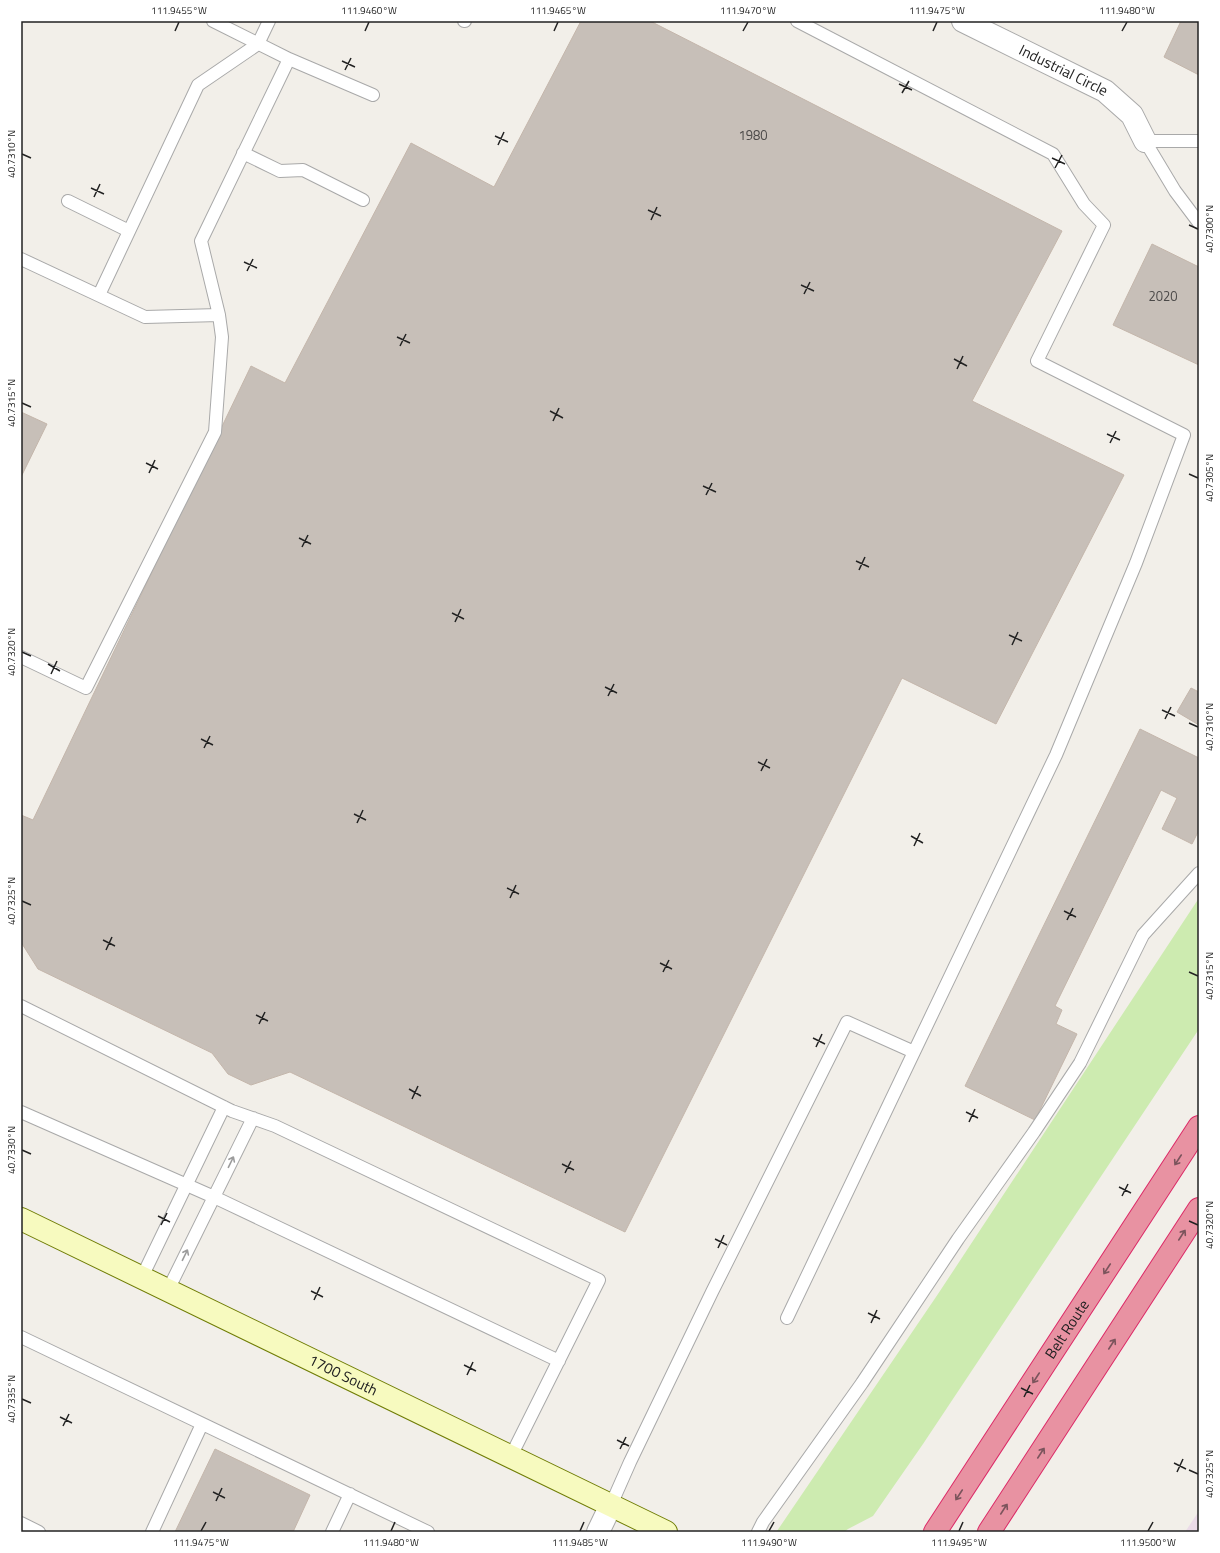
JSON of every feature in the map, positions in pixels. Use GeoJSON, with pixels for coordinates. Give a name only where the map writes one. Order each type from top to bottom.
{"type":"FeatureCollection","features":[{"type":"Feature","properties":{"kind":"highway","name":"Belt Route"},"geometry":{"type":"LineString","coordinates":[[935,1532],[1199,1128]]}},
{"type":"Feature","properties":{"kind":"highway"},"geometry":{"type":"LineString","coordinates":[[989,1532],[1199,1209]]}},
{"type":"Feature","properties":{"kind":"street","name":"Industrial Circle"},"geometry":{"type":"LineString","coordinates":[[963,21],[1105,91],[1132,115],[1145,141]]}},
{"type":"Feature","properties":{"kind":"street","name":"1700 South"},"geometry":{"type":"LineString","coordinates":[[21,1218],[666,1532]]}},
{"type":"Feature","properties":{"kind":"street"},"geometry":{"type":"LineString","coordinates":[[598,1532],[611,1505]]}},
{"type":"Feature","properties":{"kind":"lane"},"geometry":{"type":"LineString","coordinates":[[213,21],[289,59],[373,95]]}},
{"type":"Feature","properties":{"kind":"lane"},"geometry":{"type":"LineString","coordinates":[[99,295],[198,85],[258,44],[269,21]]}},
{"type":"Feature","properties":{"kind":"lane"},"geometry":{"type":"LineString","coordinates":[[787,1318],[1056,755],[1136,562],[1184,435],[1037,361],[1104,225],[1084,204],[1053,154],[797,21]]}},
{"type":"Feature","properties":{"kind":"lane"},"geometry":{"type":"LineString","coordinates":[[21,657],[86,688],[215,432],[222,337],[219,314],[200,241],[289,59]]}},
{"type":"Feature","properties":{"kind":"lane"},"geometry":{"type":"LineString","coordinates":[[1145,141],[1199,141]]}},
{"type":"Feature","properties":{"kind":"lane"},"geometry":{"type":"LineString","coordinates":[[1145,141],[1175,191],[1199,223]]}},
{"type":"Feature","properties":{"kind":"lane"},"geometry":{"type":"LineString","coordinates":[[243,153],[280,171],[302,170],[363,200]]}},
{"type":"Feature","properties":{"kind":"lane"},"geometry":{"type":"LineString","coordinates":[[68,201],[129,231]]}},
{"type":"Feature","properties":{"kind":"lane"},"geometry":{"type":"LineString","coordinates":[[21,259],[145,317],[219,314]]}},
{"type":"Feature","properties":{"kind":"lane"},"geometry":{"type":"LineString","coordinates":[[758,1532],[763,1522],[862,1383],[958,1239],[1034,1132],[1080,1063],[1143,935],[1199,873]]}},
{"type":"Feature","properties":{"kind":"lane"},"geometry":{"type":"LineString","coordinates":[[21,1006],[224,1107],[275,1126],[599,1280],[511,1456]]}},
{"type":"Feature","properties":{"kind":"lane"},"geometry":{"type":"LineString","coordinates":[[611,1505],[632,1458],[709,1299],[847,1022],[914,1052]]}},
{"type":"Feature","properties":{"kind":"lane"},"geometry":{"type":"LineString","coordinates":[[142,1277],[224,1107]]}},
{"type":"Feature","properties":{"kind":"lane"},"geometry":{"type":"LineString","coordinates":[[21,1112],[186,1184],[559,1361]]}},
{"type":"Feature","properties":{"kind":"lane"},"geometry":{"type":"LineString","coordinates":[[168,1290],[253,1118]]}},
{"type":"Feature","properties":{"kind":"lane"},"geometry":{"type":"LineString","coordinates":[[21,1337],[428,1532]]}},
{"type":"Feature","properties":{"kind":"lane"},"geometry":{"type":"LineString","coordinates":[[152,1532],[202,1424]]}},
{"type":"Feature","properties":{"kind":"lane"},"geometry":{"type":"LineString","coordinates":[[332,1532],[350,1494]]}},
{"type":"Feature","properties":{"kind":"lane"},"geometry":{"type":"LineString","coordinates":[[21,1523],[40,1532]]}},
{"type":"Feature","properties":{"kind":"shaded area"},"geometry":{"type":"Polygon","coordinates":[[[1199,1511],[1199,1532],[1185,1532],[1199,1511]]]}},
{"type":"Feature","properties":{"kind":"green space"},"geometry":{"type":"Polygon","coordinates":[[[1199,898],[1199,1029],[923,1444],[873,1516],[844,1532],[777,1531],[938,1294],[1199,898]]]}},
{"type":"Feature","properties":{"kind":"building"},"geometry":{"type":"Polygon","coordinates":[[[581,21],[650,21],[1062,231],[972,401],[1124,475],[996,724],[902,678],[625,1232],[290,1072],[251,1085],[228,1074],[212,1053],[38,969],[21,942],[21,815],[33,820],[251,366],[285,383],[411,143],[494,187],[581,21]]]}},
{"type":"Feature","properties":{"kind":"building"},"geometry":{"type":"Polygon","coordinates":[[[1181,21],[1199,21],[1199,75],[1164,57],[1181,21]]]}},
{"type":"Feature","properties":{"kind":"building"},"geometry":{"type":"Polygon","coordinates":[[[1152,244],[1199,267],[1199,365],[1113,325],[1152,244]]]}},
{"type":"Feature","properties":{"kind":"building"},"geometry":{"type":"Polygon","coordinates":[[[21,412],[47,424],[21,477],[21,412]]]}},
{"type":"Feature","properties":{"kind":"building"},"geometry":{"type":"Polygon","coordinates":[[[1191,688],[1199,692],[1199,725],[1177,712],[1191,688]]]}},
{"type":"Feature","properties":{"kind":"building"},"geometry":{"type":"Polygon","coordinates":[[[1140,729],[1199,758],[1199,830],[1192,844],[1162,829],[1177,798],[1161,790],[1055,1006],[1062,1010],[1056,1024],[1077,1034],[1035,1120],[965,1086],[1140,729]]]}},
{"type":"Feature","properties":{"kind":"building"},"geometry":{"type":"Polygon","coordinates":[[[215,1449],[310,1495],[293,1532],[175,1532],[215,1449]]]}}]}
